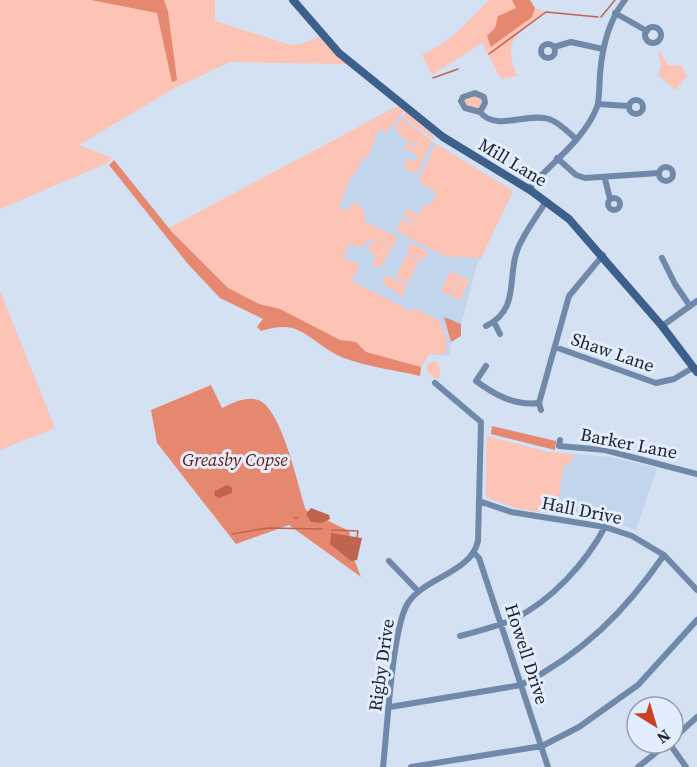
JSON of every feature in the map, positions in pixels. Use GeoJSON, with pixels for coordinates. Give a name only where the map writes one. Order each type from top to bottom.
{"type":"FeatureCollection","features":[{"type":"Feature","properties":{"kind":"street","name":"Mill Lane"},"geometry":{"type":"LineString","coordinates":[[293,0],[339,53],[442,137],[530,190],[569,219],[603,255],[695,370]]}},
{"type":"Feature","properties":{"kind":"street"},"geometry":{"type":"LineString","coordinates":[[530,190],[590,122],[598,104],[603,49],[615,14],[625,0]]}},
{"type":"Feature","properties":{"kind":"street"},"geometry":{"type":"LineString","coordinates":[[615,14],[647,32]]}},
{"type":"Feature","properties":{"kind":"street"},"geometry":{"type":"LineString","coordinates":[[554,47],[571,42],[603,49]]}},
{"type":"Feature","properties":{"kind":"street"},"geometry":{"type":"LineString","coordinates":[[598,104],[628,106]]}},
{"type":"Feature","properties":{"kind":"street"},"geometry":{"type":"LineString","coordinates":[[480,112],[486,118],[497,121],[533,117],[549,119],[561,125],[576,140]]}},
{"type":"Feature","properties":{"kind":"street"},"geometry":{"type":"LineString","coordinates":[[557,158],[576,175],[605,178],[658,173]]}},
{"type":"Feature","properties":{"kind":"street"},"geometry":{"type":"LineString","coordinates":[[605,178],[610,199]]}},
{"type":"Feature","properties":{"kind":"street"},"geometry":{"type":"LineString","coordinates":[[486,326],[494,322],[512,291],[517,250],[546,201]]}},
{"type":"Feature","properties":{"kind":"street"},"geometry":{"type":"LineString","coordinates":[[486,366],[476,381],[493,393],[540,406],[572,290],[603,255]]}},
{"type":"Feature","properties":{"kind":"street"},"geometry":{"type":"LineString","coordinates":[[662,258],[675,284],[690,306]]}},
{"type":"Feature","properties":{"kind":"street"},"geometry":{"type":"LineString","coordinates":[[662,326],[697,301]]}},
{"type":"Feature","properties":{"kind":"street"},"geometry":{"type":"LineString","coordinates":[[494,322],[500,334]]}},
{"type":"Feature","properties":{"kind":"street","name":"Shaw Lane"},"geometry":{"type":"LineString","coordinates":[[555,347],[656,383],[663,383],[695,370]]}},
{"type":"Feature","properties":{"kind":"street"},"geometry":{"type":"LineString","coordinates":[[435,383],[481,422],[478,541],[474,553]]}},
{"type":"Feature","properties":{"kind":"street","name":"Barker Lane"},"geometry":{"type":"LineString","coordinates":[[560,440],[559,446],[605,450],[697,474]]}},
{"type":"Feature","properties":{"kind":"street","name":"Hall Drive"},"geometry":{"type":"LineString","coordinates":[[479,501],[511,512],[605,527],[632,536],[664,555],[697,590]]}},
{"type":"Feature","properties":{"kind":"street"},"geometry":{"type":"LineString","coordinates":[[460,636],[501,624],[541,602],[584,559],[605,527]]}},
{"type":"Feature","properties":{"kind":"street","name":"Rigby Drive"},"geometry":{"type":"LineString","coordinates":[[383,767],[399,628],[406,605],[418,591],[464,563],[474,553]]}},
{"type":"Feature","properties":{"kind":"street","name":"Howell Drive"},"geometry":{"type":"LineString","coordinates":[[474,553],[479,558],[548,767]]}},
{"type":"Feature","properties":{"kind":"street"},"geometry":{"type":"LineString","coordinates":[[390,707],[521,685],[560,663],[602,632],[626,607],[664,555]]}},
{"type":"Feature","properties":{"kind":"street"},"geometry":{"type":"LineString","coordinates":[[389,561],[418,591]]}},
{"type":"Feature","properties":{"kind":"street"},"geometry":{"type":"LineString","coordinates":[[411,767],[542,746],[579,727],[618,701],[666,657],[697,620]]}},
{"type":"Feature","properties":{"kind":"street"},"geometry":{"type":"LineString","coordinates":[[685,728],[697,717]]}},
{"type":"Feature","properties":{"kind":"street"},"geometry":{"type":"LineString","coordinates":[[638,767],[654,755]]}},
{"type":"Feature","properties":{"kind":"shaded area"},"geometry":{"type":"Polygon","coordinates":[[[0,0],[91,0],[158,12],[168,27],[168,11],[164,0],[215,0],[215,21],[291,45],[319,37],[348,64],[230,62],[173,89],[79,145],[112,158],[107,163],[0,209],[0,0]]]}},
{"type":"Feature","properties":{"kind":"shaded area"},"geometry":{"type":"Polygon","coordinates":[[[489,0],[512,0],[516,8],[498,16],[495,28],[532,17],[535,8],[546,12],[520,31],[515,38],[511,53],[517,76],[501,79],[482,43],[432,75],[422,55],[452,37],[489,0]]]}},
{"type":"Feature","properties":{"kind":"shaded area"},"geometry":{"type":"Polygon","coordinates":[[[658,49],[668,65],[682,66],[687,77],[675,90],[658,75],[661,66],[658,49]]]}},
{"type":"Feature","properties":{"kind":"shaded area"},"geometry":{"type":"Polygon","coordinates":[[[472,95],[480,96],[483,102],[479,109],[466,106],[464,101],[472,95]]]}},
{"type":"Feature","properties":{"kind":"shaded area"},"geometry":{"type":"Polygon","coordinates":[[[398,106],[404,111],[386,132],[379,129],[367,159],[363,157],[355,175],[352,174],[339,207],[348,211],[352,202],[360,206],[366,214],[363,221],[398,237],[393,248],[372,239],[358,248],[349,243],[343,257],[360,265],[352,281],[412,312],[414,308],[440,321],[447,341],[445,354],[429,354],[421,367],[420,376],[344,358],[276,317],[220,298],[188,264],[163,231],[398,106]]]}},
{"type":"Feature","properties":{"kind":"shaded area"},"geometry":{"type":"Polygon","coordinates":[[[393,108],[432,141],[513,191],[476,268],[461,324],[461,336],[451,342],[449,356],[429,354],[421,367],[384,357],[320,220],[364,124],[393,108]]]}},
{"type":"Feature","properties":{"kind":"shaded area"},"geometry":{"type":"Polygon","coordinates":[[[406,112],[433,135],[434,140],[403,116],[406,112]]]}},
{"type":"Feature","properties":{"kind":"shaded area"},"geometry":{"type":"Polygon","coordinates":[[[402,118],[432,141],[417,173],[403,168],[408,158],[415,162],[418,155],[404,148],[407,142],[413,148],[415,143],[406,141],[394,128],[402,118]]]}},
{"type":"Feature","properties":{"kind":"shaded area"},"geometry":{"type":"Polygon","coordinates":[[[436,144],[513,191],[481,258],[445,256],[397,231],[402,218],[409,224],[412,219],[403,217],[406,209],[419,215],[424,204],[430,206],[437,192],[421,184],[420,178],[436,144]]]}},
{"type":"Feature","properties":{"kind":"shaded area"},"geometry":{"type":"Polygon","coordinates":[[[373,240],[392,249],[380,268],[372,264],[376,255],[368,251],[373,240]]]}},
{"type":"Feature","properties":{"kind":"shaded area"},"geometry":{"type":"Polygon","coordinates":[[[411,243],[428,251],[425,258],[420,260],[406,253],[411,243]]]}},
{"type":"Feature","properties":{"kind":"shaded area"},"geometry":{"type":"Polygon","coordinates":[[[406,255],[419,261],[408,283],[396,277],[406,255]]]}},
{"type":"Feature","properties":{"kind":"shaded area"},"geometry":{"type":"Polygon","coordinates":[[[450,272],[459,275],[450,296],[441,291],[450,272]]]}},
{"type":"Feature","properties":{"kind":"shaded area"},"geometry":{"type":"Polygon","coordinates":[[[386,275],[407,285],[401,298],[394,290],[382,284],[386,275]]]}},
{"type":"Feature","properties":{"kind":"shaded area"},"geometry":{"type":"Polygon","coordinates":[[[460,276],[469,280],[461,300],[451,296],[460,276]]]}},
{"type":"Feature","properties":{"kind":"shaded area"},"geometry":{"type":"Polygon","coordinates":[[[0,291],[55,428],[0,450],[0,291]]]}},
{"type":"Feature","properties":{"kind":"shaded area"},"geometry":{"type":"Polygon","coordinates":[[[436,361],[440,368],[440,377],[435,379],[426,369],[429,363],[436,361]]]}},
{"type":"Feature","properties":{"kind":"shaded area"},"geometry":{"type":"Polygon","coordinates":[[[487,436],[547,452],[610,457],[657,468],[636,530],[608,521],[520,509],[486,497],[487,436]]]}},
{"type":"Feature","properties":{"kind":"shaded area"},"geometry":{"type":"Polygon","coordinates":[[[487,436],[547,452],[573,454],[573,460],[563,467],[557,514],[520,509],[486,497],[487,436]]]}},
{"type":"Feature","properties":{"kind":"shaded area"},"geometry":{"type":"Polygon","coordinates":[[[227,485],[232,488],[232,493],[219,498],[214,495],[215,491],[227,485]]]}},
{"type":"Feature","properties":{"kind":"shaded area"},"geometry":{"type":"Polygon","coordinates":[[[311,508],[329,515],[330,519],[322,523],[311,522],[306,514],[311,508]]]}},
{"type":"Feature","properties":{"kind":"shaded area"},"geometry":{"type":"Polygon","coordinates":[[[331,533],[362,538],[357,560],[351,561],[330,544],[331,533]]]}},
{"type":"Feature","properties":{"kind":"green space"},"geometry":{"type":"Polygon","coordinates":[[[91,0],[164,0],[168,11],[177,80],[172,82],[157,13],[91,0]]]}},
{"type":"Feature","properties":{"kind":"green space"},"geometry":{"type":"Polygon","coordinates":[[[512,0],[530,0],[535,8],[532,17],[491,47],[487,36],[495,28],[498,16],[516,8],[512,0]]]}},
{"type":"Feature","properties":{"kind":"green space"},"geometry":{"type":"Polygon","coordinates":[[[114,160],[172,232],[228,288],[259,304],[280,309],[340,340],[356,342],[366,352],[421,367],[420,376],[344,358],[297,329],[287,327],[261,331],[257,327],[263,319],[220,298],[188,264],[109,165],[114,160]]]}},
{"type":"Feature","properties":{"kind":"green space"},"geometry":{"type":"Polygon","coordinates":[[[444,317],[461,324],[461,336],[451,342],[444,317]]]}},
{"type":"Feature","properties":{"kind":"green space","name":"Greasby Copse"},"geometry":{"type":"Polygon","coordinates":[[[211,385],[222,408],[249,399],[258,400],[267,406],[282,432],[306,510],[349,531],[354,559],[361,577],[289,525],[236,544],[157,443],[151,410],[211,385]]]}},
{"type":"Feature","properties":{"kind":"green space"},"geometry":{"type":"Polygon","coordinates":[[[492,426],[556,441],[555,450],[491,434],[492,426]]]}},
{"type":"Feature","properties":{"kind":"waterway"},"geometry":{"type":"LineString","coordinates":[[601,17],[615,0]]}},
{"type":"Feature","properties":{"kind":"waterway"},"geometry":{"type":"LineString","coordinates":[[489,54],[546,12],[598,17]]}},
{"type":"Feature","properties":{"kind":"waterway"},"geometry":{"type":"LineString","coordinates":[[433,78],[458,69]]}},
{"type":"Feature","properties":{"kind":"waterway"},"geometry":{"type":"LineString","coordinates":[[232,534],[268,528],[322,529]]}},
{"type":"Feature","properties":{"kind":"waterway"},"geometry":{"type":"LineString","coordinates":[[332,530],[358,531],[357,537]]}}]}
